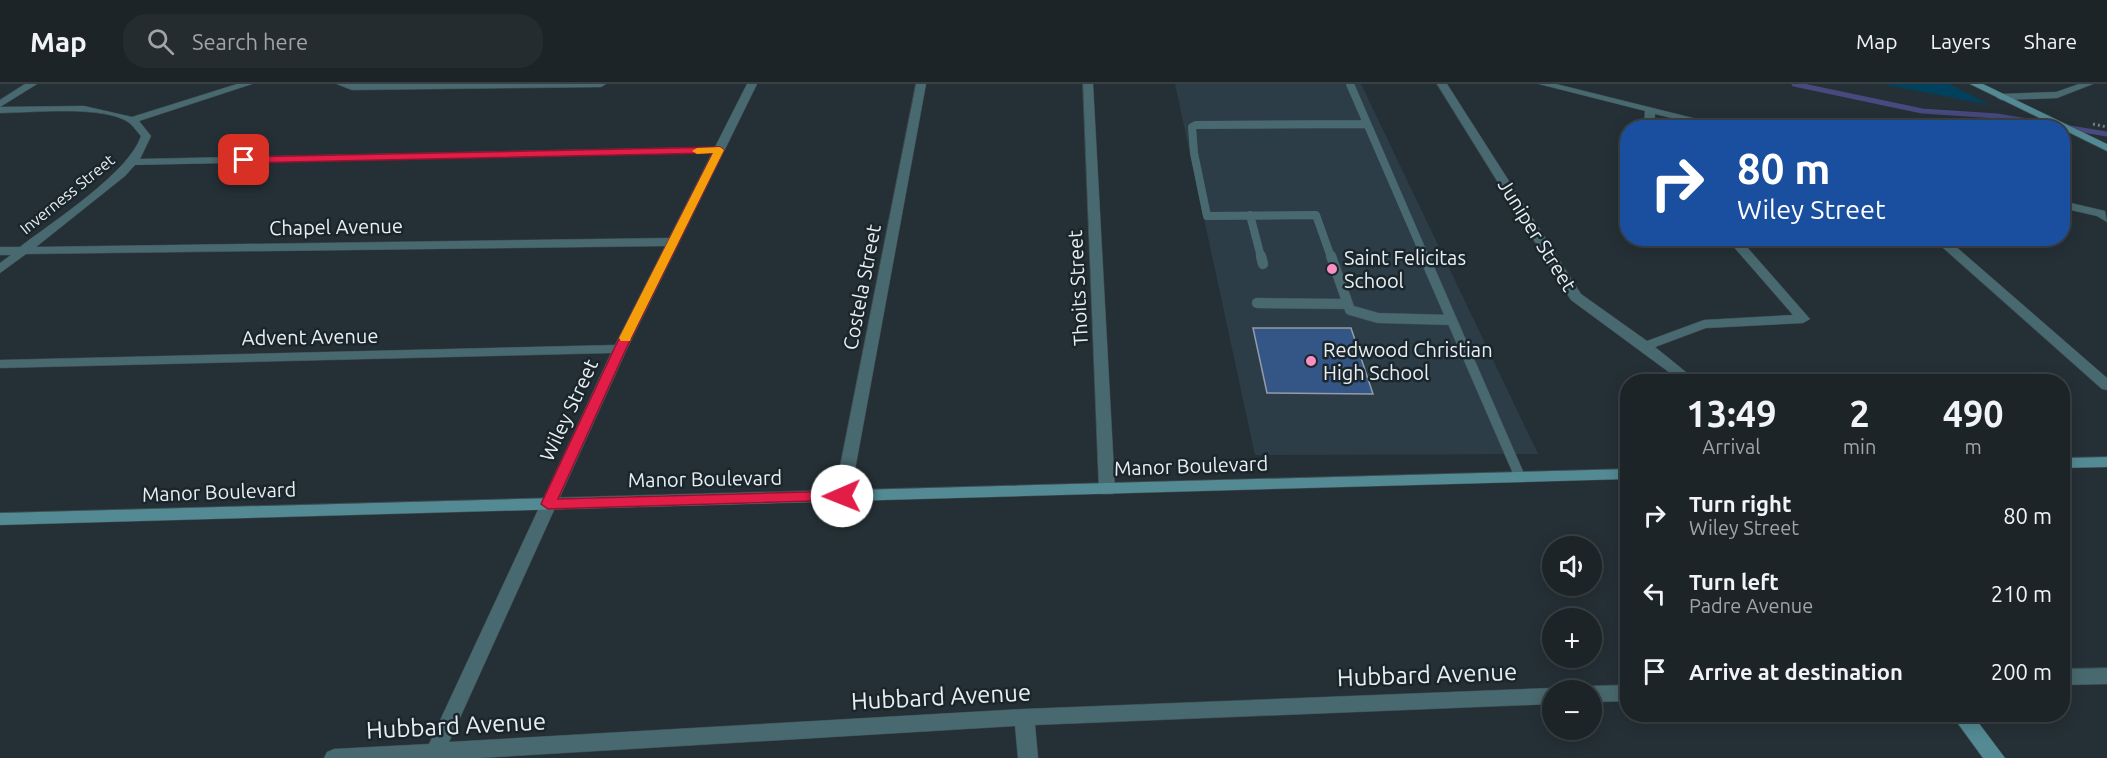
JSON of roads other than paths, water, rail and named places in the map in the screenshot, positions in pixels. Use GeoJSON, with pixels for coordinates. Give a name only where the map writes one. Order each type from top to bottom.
{"type":"FeatureCollection","features":[{"type":"Feature","properties":{"kind":"street"},"geometry":{"type":"LineString","coordinates":[[0,104],[32,84]]}},
{"type":"Feature","properties":{"kind":"street"},"geometry":{"type":"LineString","coordinates":[[0,110],[81,109],[105,111],[132,120],[247,84]]}},
{"type":"Feature","properties":{"kind":"street"},"geometry":{"type":"LineString","coordinates":[[342,84],[352,87],[602,84]]}},
{"type":"Feature","properties":{"kind":"street","name":"Wiley Street"},"geometry":{"type":"LineString","coordinates":[[433,756],[620,349],[752,84]]}},
{"type":"Feature","properties":{"kind":"street","name":"Costela Street"},"geometry":{"type":"LineString","coordinates":[[842,496],[921,84]]}},
{"type":"Feature","properties":{"kind":"street","name":"Thoits Street"},"geometry":{"type":"LineString","coordinates":[[1088,84],[1107,490]]}},
{"type":"Feature","properties":{"kind":"street","name":"Juniper Street"},"geometry":{"type":"LineString","coordinates":[[1442,84],[1576,297],[1681,374]]}},
{"type":"Feature","properties":{"kind":"street"},"geometry":{"type":"LineString","coordinates":[[1544,84],[1693,120]]}},
{"type":"Feature","properties":{"kind":"street"},"geometry":{"type":"LineString","coordinates":[[1975,84],[2051,120]]}},
{"type":"Feature","properties":{"kind":"street"},"geometry":{"type":"LineString","coordinates":[[2001,97],[2019,90],[2056,84]]}},
{"type":"Feature","properties":{"kind":"street"},"geometry":{"type":"LineString","coordinates":[[2001,97],[2057,95],[2088,84]]}},
{"type":"Feature","properties":{"kind":"street"},"geometry":{"type":"LineString","coordinates":[[1649,120],[1650,110]]}},
{"type":"Feature","properties":{"kind":"street","name":"Inverness Street"},"geometry":{"type":"LineString","coordinates":[[0,269],[121,174],[132,162],[144,147],[146,136],[132,120]]}},
{"type":"Feature","properties":{"kind":"street"},"geometry":{"type":"LineString","coordinates":[[2070,130],[2107,148]]}},
{"type":"Feature","properties":{"kind":"street"},"geometry":{"type":"LineString","coordinates":[[132,162],[720,150]]}},
{"type":"Feature","properties":{"kind":"street"},"geometry":{"type":"LineString","coordinates":[[2070,206],[2101,213],[2107,218]]}},
{"type":"Feature","properties":{"kind":"street","name":"Chapel Avenue"},"geometry":{"type":"LineString","coordinates":[[0,251],[672,242]]}},
{"type":"Feature","properties":{"kind":"street"},"geometry":{"type":"LineString","coordinates":[[1645,346],[1704,324],[1803,319],[1739,246]]}},
{"type":"Feature","properties":{"kind":"street"},"geometry":{"type":"LineString","coordinates":[[1947,246],[2107,386]]}},
{"type":"Feature","properties":{"kind":"street","name":"Advent Avenue"},"geometry":{"type":"LineString","coordinates":[[0,364],[620,349]]}},
{"type":"Feature","properties":{"kind":"street"},"geometry":{"type":"LineString","coordinates":[[2070,463],[2107,462]]}},
{"type":"Feature","properties":{"kind":"street","name":"Manor Boulevard"},"geometry":{"type":"LineString","coordinates":[[0,519],[1620,474]]}},
{"type":"Feature","properties":{"kind":"street"},"geometry":{"type":"LineString","coordinates":[[2070,677],[2107,676]]}},
{"type":"Feature","properties":{"kind":"street"},"geometry":{"type":"LineString","coordinates":[[1602,694],[1620,693]]}},
{"type":"Feature","properties":{"kind":"street","name":"Hubbard Avenue"},"geometry":{"type":"LineString","coordinates":[[334,758],[433,756],[1024,717],[1542,696]]}},
{"type":"Feature","properties":{"kind":"street"},"geometry":{"type":"LineString","coordinates":[[1024,717],[1028,758]]}},
{"type":"Feature","properties":{"kind":"street"},"geometry":{"type":"LineString","coordinates":[[1967,722],[1995,758]]}},
{"type":"Feature","properties":{"kind":"lane"},"geometry":{"type":"LineString","coordinates":[[1350,84],[1520,477]]}},
{"type":"Feature","properties":{"kind":"lane"},"geometry":{"type":"LineString","coordinates":[[1367,124],[1231,124],[1192,127],[1194,153],[1207,216],[1316,215],[1350,310],[1378,318],[1452,320]]}},
{"type":"Feature","properties":{"kind":"lane"},"geometry":{"type":"LineString","coordinates":[[1250,215],[1263,264]]}},
{"type":"Feature","properties":{"kind":"lane"},"geometry":{"type":"LineString","coordinates":[[1257,303],[1348,304]]}},
{"type":"Feature","properties":{"kind":"waterway"},"geometry":{"type":"LineString","coordinates":[[1794,84],[1922,111],[2021,120]]}},
{"type":"Feature","properties":{"kind":"waterway"},"geometry":{"type":"LineString","coordinates":[[2070,128],[2107,134]]}},
{"type":"Feature","properties":{"kind":"place","name":"Saint Felicitas School"},"geometry":{"type":"Point","coordinates":[1332,269]}},
{"type":"Feature","properties":{"kind":"place","name":"Redwood Christian High School"},"geometry":{"type":"Point","coordinates":[1311,361]}}]}
